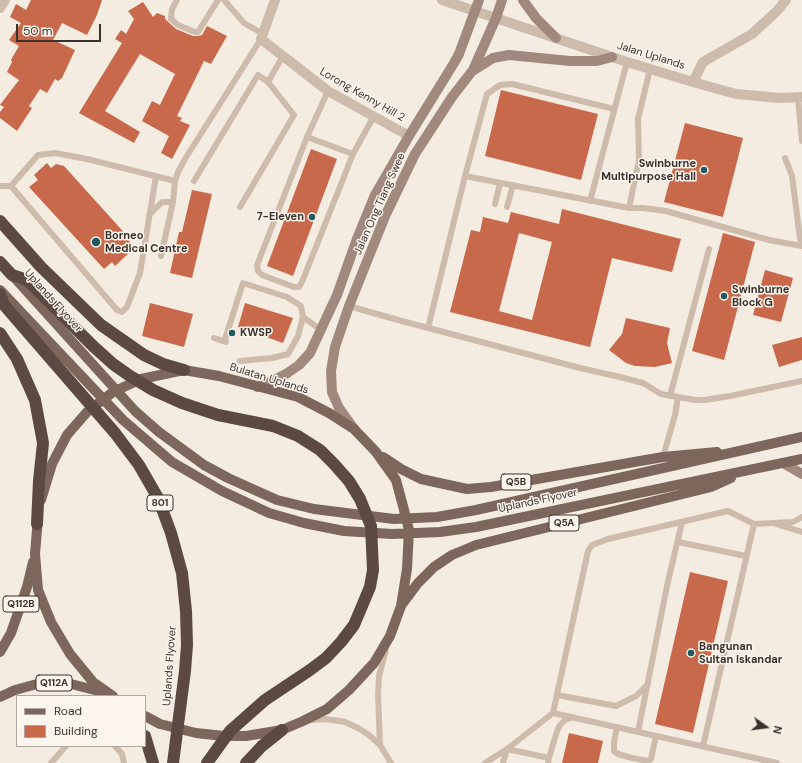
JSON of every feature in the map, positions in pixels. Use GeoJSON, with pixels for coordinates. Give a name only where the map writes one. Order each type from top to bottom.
{"type":"FeatureCollection","features":[{"type":"Feature","properties":{"kind":"highway"},"geometry":{"type":"LineString","coordinates":[[0,221],[41,267],[101,325],[144,355],[163,364],[184,370]]}},
{"type":"Feature","properties":{"kind":"highway"},"geometry":{"type":"LineString","coordinates":[[0,262],[12,275]]}},
{"type":"Feature","properties":{"kind":"highway","name":"Uplands Flyover"},"geometry":{"type":"LineString","coordinates":[[12,275],[27,280],[113,364],[153,390],[182,403],[218,415],[273,426],[298,436],[320,450],[349,481],[360,498],[371,526],[373,570],[370,587],[354,625],[326,658],[265,700],[230,731],[207,763]]}},
{"type":"Feature","properties":{"kind":"highway","name":"Uplands Flyover"},"geometry":{"type":"LineString","coordinates":[[0,294],[4,304],[115,434],[139,465],[158,498],[171,533],[182,573],[186,611],[187,645],[173,763]]}},
{"type":"Feature","properties":{"kind":"highway"},"geometry":{"type":"LineString","coordinates":[[0,333],[17,358],[35,400],[43,443],[37,524]]}},
{"type":"Feature","properties":{"kind":"highway"},"geometry":{"type":"LineString","coordinates":[[246,763],[262,746],[282,730]]}},
{"type":"Feature","properties":{"kind":"highway"},"geometry":{"type":"LineString","coordinates":[[146,739],[153,763]]}},
{"type":"Feature","properties":{"kind":"main road","name":"Jalan Ong Tiang Swee"},"geometry":{"type":"LineString","coordinates":[[257,387],[286,374],[299,365],[310,352],[322,330],[337,295],[375,195],[454,63],[479,0]]}},
{"type":"Feature","properties":{"kind":"main road","name":"Jalan Ong Tiang Swee"},"geometry":{"type":"LineString","coordinates":[[354,429],[339,408],[332,392],[331,371],[335,347],[349,306],[386,214],[415,154],[452,97],[473,70],[496,18],[502,0]]}},
{"type":"Feature","properties":{"kind":"main road"},"geometry":{"type":"LineString","coordinates":[[523,0],[536,18],[556,38]]}},
{"type":"Feature","properties":{"kind":"main road"},"geometry":{"type":"LineString","coordinates":[[473,70],[493,58],[509,55],[570,61],[597,61],[612,57]]}},
{"type":"Feature","properties":{"kind":"main road","name":"Uplands Flyover"},"geometry":{"type":"LineString","coordinates":[[12,275],[135,411],[159,432],[204,465],[228,478],[277,500],[314,509],[394,519],[437,517],[476,510],[740,451]]}},
{"type":"Feature","properties":{"kind":"main road","name":"Uplands Flyover"},"geometry":{"type":"LineString","coordinates":[[0,290],[123,420],[172,462],[222,491],[270,513],[304,523],[344,531],[392,534],[440,532],[476,527],[746,471]]}},
{"type":"Feature","properties":{"kind":"main road","name":"Bulatan Uplands"},"geometry":{"type":"LineString","coordinates":[[105,694],[70,654],[51,622],[38,590],[35,554],[37,524],[43,493],[52,464],[67,435],[87,412],[112,392],[141,379],[184,370],[219,376],[298,397],[329,413],[354,429],[376,452],[396,480],[409,530],[407,568],[401,606],[390,636],[374,663],[349,690],[327,709],[282,730],[246,736],[224,736],[196,732],[160,724],[146,717]]}},
{"type":"Feature","properties":{"kind":"main road","name":"Q5B"},"geometry":{"type":"LineString","coordinates":[[376,452],[401,469],[422,479],[467,489],[491,487],[663,457],[705,452],[740,451],[802,437]]}},
{"type":"Feature","properties":{"kind":"main road","name":"Q5A"},"geometry":{"type":"LineString","coordinates":[[401,606],[418,583],[434,566],[452,554],[476,545],[711,487],[746,471],[802,459]]}},
{"type":"Feature","properties":{"kind":"main road"},"geometry":{"type":"LineString","coordinates":[[783,463],[802,474]]}},
{"type":"Feature","properties":{"kind":"main road","name":"Q112B"},"geometry":{"type":"LineString","coordinates":[[0,652],[11,633],[27,587],[35,554]]}},
{"type":"Feature","properties":{"kind":"main road","name":"Q112A"},"geometry":{"type":"LineString","coordinates":[[0,697],[15,690],[37,684],[55,683],[71,684],[105,694]]}},
{"type":"Feature","properties":{"kind":"street"},"geometry":{"type":"LineString","coordinates":[[0,8],[5,0]]}},
{"type":"Feature","properties":{"kind":"street"},"geometry":{"type":"LineString","coordinates":[[262,37],[275,0]]}},
{"type":"Feature","properties":{"kind":"street","name":"Jalan Uplands"},"geometry":{"type":"LineString","coordinates":[[442,0],[627,62],[692,82],[736,94],[780,98],[800,98]]}},
{"type":"Feature","properties":{"kind":"street"},"geometry":{"type":"LineString","coordinates":[[692,82],[703,62],[752,34],[777,12],[786,0]]}},
{"type":"Feature","properties":{"kind":"street","name":"Lorong Kenny Hill 2"},"geometry":{"type":"LineString","coordinates":[[262,37],[283,56],[328,91],[409,136]]}},
{"type":"Feature","properties":{"kind":"lane"},"geometry":{"type":"LineString","coordinates":[[177,0],[172,10],[171,20],[178,25],[195,32],[198,32],[218,0]]}},
{"type":"Feature","properties":{"kind":"lane"},"geometry":{"type":"LineString","coordinates":[[161,256],[178,172],[262,37],[244,23],[224,0]]}},
{"type":"Feature","properties":{"kind":"lane"},"geometry":{"type":"LineString","coordinates":[[268,82],[283,56]]}},
{"type":"Feature","properties":{"kind":"lane"},"geometry":{"type":"LineString","coordinates":[[590,201],[627,62]]}},
{"type":"Feature","properties":{"kind":"lane"},"geometry":{"type":"LineString","coordinates":[[630,208],[638,160],[638,119],[650,69]]}},
{"type":"Feature","properties":{"kind":"lane"},"geometry":{"type":"LineString","coordinates":[[194,181],[258,75],[268,82],[294,115],[240,207]]}},
{"type":"Feature","properties":{"kind":"lane"},"geometry":{"type":"LineString","coordinates":[[428,328],[465,176],[487,94],[500,85],[512,84],[614,109]]}},
{"type":"Feature","properties":{"kind":"lane"},"geometry":{"type":"LineString","coordinates":[[328,91],[307,137],[257,265],[258,271],[262,275],[299,287],[353,154],[374,116]]}},
{"type":"Feature","properties":{"kind":"lane"},"geometry":{"type":"LineString","coordinates":[[800,98],[802,139]]}},
{"type":"Feature","properties":{"kind":"lane"},"geometry":{"type":"LineString","coordinates":[[307,137],[353,154]]}},
{"type":"Feature","properties":{"kind":"lane"},"geometry":{"type":"LineString","coordinates":[[0,186],[11,186],[38,155],[45,153],[55,153],[87,159],[176,181]]}},
{"type":"Feature","properties":{"kind":"lane"},"geometry":{"type":"LineString","coordinates":[[465,176],[630,208],[666,211],[769,240],[802,246],[792,176],[785,158]]}},
{"type":"Feature","properties":{"kind":"lane"},"geometry":{"type":"LineString","coordinates":[[11,186],[117,310],[122,312],[127,307],[140,273],[156,176]]}},
{"type":"Feature","properties":{"kind":"lane"},"geometry":{"type":"LineString","coordinates":[[495,204],[500,183]]}},
{"type":"Feature","properties":{"kind":"lane"},"geometry":{"type":"LineString","coordinates":[[507,207],[512,185]]}},
{"type":"Feature","properties":{"kind":"lane"},"geometry":{"type":"LineString","coordinates":[[149,215],[162,202],[173,202]]}},
{"type":"Feature","properties":{"kind":"lane"},"geometry":{"type":"LineString","coordinates":[[670,396],[709,249]]}},
{"type":"Feature","properties":{"kind":"lane"},"geometry":{"type":"LineString","coordinates":[[214,338],[226,342],[225,339],[243,283],[287,297],[301,306],[303,317],[298,336],[288,354],[272,358],[240,361]]}},
{"type":"Feature","properties":{"kind":"lane"},"geometry":{"type":"LineString","coordinates":[[287,297],[290,285]]}},
{"type":"Feature","properties":{"kind":"lane"},"geometry":{"type":"LineString","coordinates":[[349,306],[580,368],[620,376],[642,383],[661,394],[670,396],[705,400],[802,381]]}},
{"type":"Feature","properties":{"kind":"lane"},"geometry":{"type":"LineString","coordinates":[[303,317],[322,330]]}},
{"type":"Feature","properties":{"kind":"lane"},"geometry":{"type":"LineString","coordinates":[[663,457],[675,415],[678,397]]}},
{"type":"Feature","properties":{"kind":"lane"},"geometry":{"type":"LineString","coordinates":[[484,763],[507,749],[553,712],[588,551],[592,545],[599,541],[728,511],[754,524],[793,522],[802,517]]}},
{"type":"Feature","properties":{"kind":"lane"},"geometry":{"type":"LineString","coordinates":[[638,732],[667,586],[682,522]]}},
{"type":"Feature","properties":{"kind":"lane"},"geometry":{"type":"LineString","coordinates":[[772,523],[802,532]]}},
{"type":"Feature","properties":{"kind":"lane"},"geometry":{"type":"LineString","coordinates":[[703,746],[754,524]]}},
{"type":"Feature","properties":{"kind":"lane"},"geometry":{"type":"LineString","coordinates":[[678,542],[746,556]]}},
{"type":"Feature","properties":{"kind":"lane"},"geometry":{"type":"LineString","coordinates":[[380,745],[378,695],[379,676],[390,636]]}},
{"type":"Feature","properties":{"kind":"lane"},"geometry":{"type":"LineString","coordinates":[[557,695],[616,706],[636,696],[648,684]]}},
{"type":"Feature","properties":{"kind":"lane"},"geometry":{"type":"LineString","coordinates":[[553,712],[777,763]]}},
{"type":"Feature","properties":{"kind":"lane"},"geometry":{"type":"LineString","coordinates":[[507,749],[548,761],[560,725],[565,720],[572,717]]}},
{"type":"Feature","properties":{"kind":"lane"},"geometry":{"type":"LineString","coordinates":[[303,721],[326,718],[345,722],[369,734],[380,745],[391,763]]}},
{"type":"Feature","properties":{"kind":"lane"},"geometry":{"type":"LineString","coordinates":[[617,727],[614,751],[618,754],[632,758],[648,761],[650,759],[656,736]]}},
{"type":"Feature","properties":{"kind":"lane"},"geometry":{"type":"LineString","coordinates":[[51,763],[65,747]]}},
{"type":"Feature","properties":{"kind":"lane"},"geometry":{"type":"LineString","coordinates":[[116,747],[122,754],[124,763]]}},
{"type":"Feature","properties":{"kind":"lane"},"geometry":{"type":"LineString","coordinates":[[503,763],[507,749]]}},
{"type":"Feature","properties":{"kind":"building"},"geometry":{"type":"Polygon","coordinates":[[[31,0],[102,0],[97,15],[87,35],[62,23],[53,40],[75,50],[62,78],[58,81],[55,79],[47,93],[40,89],[29,106],[32,108],[17,131],[0,118],[0,112],[4,107],[0,105],[19,80],[7,72],[12,62],[11,60],[19,46],[9,40],[21,23],[10,17],[16,4],[26,10],[31,0]]]}},
{"type":"Feature","properties":{"kind":"building"},"geometry":{"type":"Polygon","coordinates":[[[143,2],[153,17],[157,13],[165,16],[165,19],[176,29],[193,36],[202,35],[207,26],[227,36],[211,64],[204,61],[177,116],[182,118],[180,121],[190,125],[172,159],[161,153],[169,136],[142,121],[152,101],[160,105],[175,74],[140,54],[105,111],[140,132],[134,143],[79,113],[122,43],[115,39],[121,30],[126,34],[134,19],[128,11],[143,2]]]}},
{"type":"Feature","properties":{"kind":"building"},"geometry":{"type":"Polygon","coordinates":[[[501,90],[598,114],[581,180],[485,156],[501,90]]]}},
{"type":"Feature","properties":{"kind":"building","name":"Swinburne Multipurpose Hall"},"geometry":{"type":"Polygon","coordinates":[[[685,123],[743,138],[723,217],[664,202],[685,123]]]}},
{"type":"Feature","properties":{"kind":"building"},"geometry":{"type":"Polygon","coordinates":[[[311,149],[337,159],[293,276],[267,266],[311,149]]]}},
{"type":"Feature","properties":{"kind":"building"},"geometry":{"type":"Polygon","coordinates":[[[47,163],[51,168],[56,164],[64,166],[129,238],[130,246],[126,250],[129,253],[115,266],[112,262],[104,269],[29,187],[38,180],[34,175],[47,163]]]}},
{"type":"Feature","properties":{"kind":"building"},"geometry":{"type":"Polygon","coordinates":[[[192,190],[212,194],[192,278],[170,273],[179,232],[182,232],[192,190]]]}},
{"type":"Feature","properties":{"kind":"building"},"geometry":{"type":"Polygon","coordinates":[[[562,209],[681,239],[672,272],[612,258],[590,347],[450,312],[471,230],[480,232],[483,217],[508,223],[511,212],[559,224],[562,209]],[[519,233],[499,311],[532,320],[552,242],[519,233]]]}},
{"type":"Feature","properties":{"kind":"building","name":"Swinburne Block G"},"geometry":{"type":"Polygon","coordinates":[[[723,233],[755,242],[724,360],[692,351],[723,233]]]}},
{"type":"Feature","properties":{"kind":"building"},"geometry":{"type":"Polygon","coordinates":[[[765,270],[793,278],[781,322],[753,315],[765,270]]]}},
{"type":"Feature","properties":{"kind":"building"},"geometry":{"type":"Polygon","coordinates":[[[150,303],[193,314],[184,347],[142,336],[150,303]]]}},
{"type":"Feature","properties":{"kind":"building"},"geometry":{"type":"Polygon","coordinates":[[[245,303],[293,318],[283,343],[238,327],[245,303]]]}},
{"type":"Feature","properties":{"kind":"building"},"geometry":{"type":"Polygon","coordinates":[[[626,318],[670,328],[667,343],[672,363],[655,367],[635,366],[626,363],[609,350],[622,334],[626,318]]]}},
{"type":"Feature","properties":{"kind":"building"},"geometry":{"type":"Polygon","coordinates":[[[802,337],[802,360],[779,367],[772,345],[802,337]]]}},
{"type":"Feature","properties":{"kind":"building","name":"Bangunan Sultan Iskandar"},"geometry":{"type":"Polygon","coordinates":[[[690,572],[728,581],[693,733],[655,724],[690,572]]]}},
{"type":"Feature","properties":{"kind":"building"},"geometry":{"type":"Polygon","coordinates":[[[569,733],[603,741],[598,763],[562,763],[569,733]]]}},
{"type":"Feature","properties":{"kind":"place","name":"Swinburne Multipurpose Hall"},"geometry":{"type":"Point","coordinates":[704,170]}},
{"type":"Feature","properties":{"kind":"place","name":"7-Eleven"},"geometry":{"type":"Point","coordinates":[312,217]}},
{"type":"Feature","properties":{"kind":"place","name":"Borneo Medical Centre"},"geometry":{"type":"Point","coordinates":[96,242]}},
{"type":"Feature","properties":{"kind":"place","name":"Swinburne Block G"},"geometry":{"type":"Point","coordinates":[724,296]}},
{"type":"Feature","properties":{"kind":"place","name":"KWSP"},"geometry":{"type":"Point","coordinates":[232,333]}},
{"type":"Feature","properties":{"kind":"place","name":"Bangunan Sultan Iskandar"},"geometry":{"type":"Point","coordinates":[691,653]}}]}
